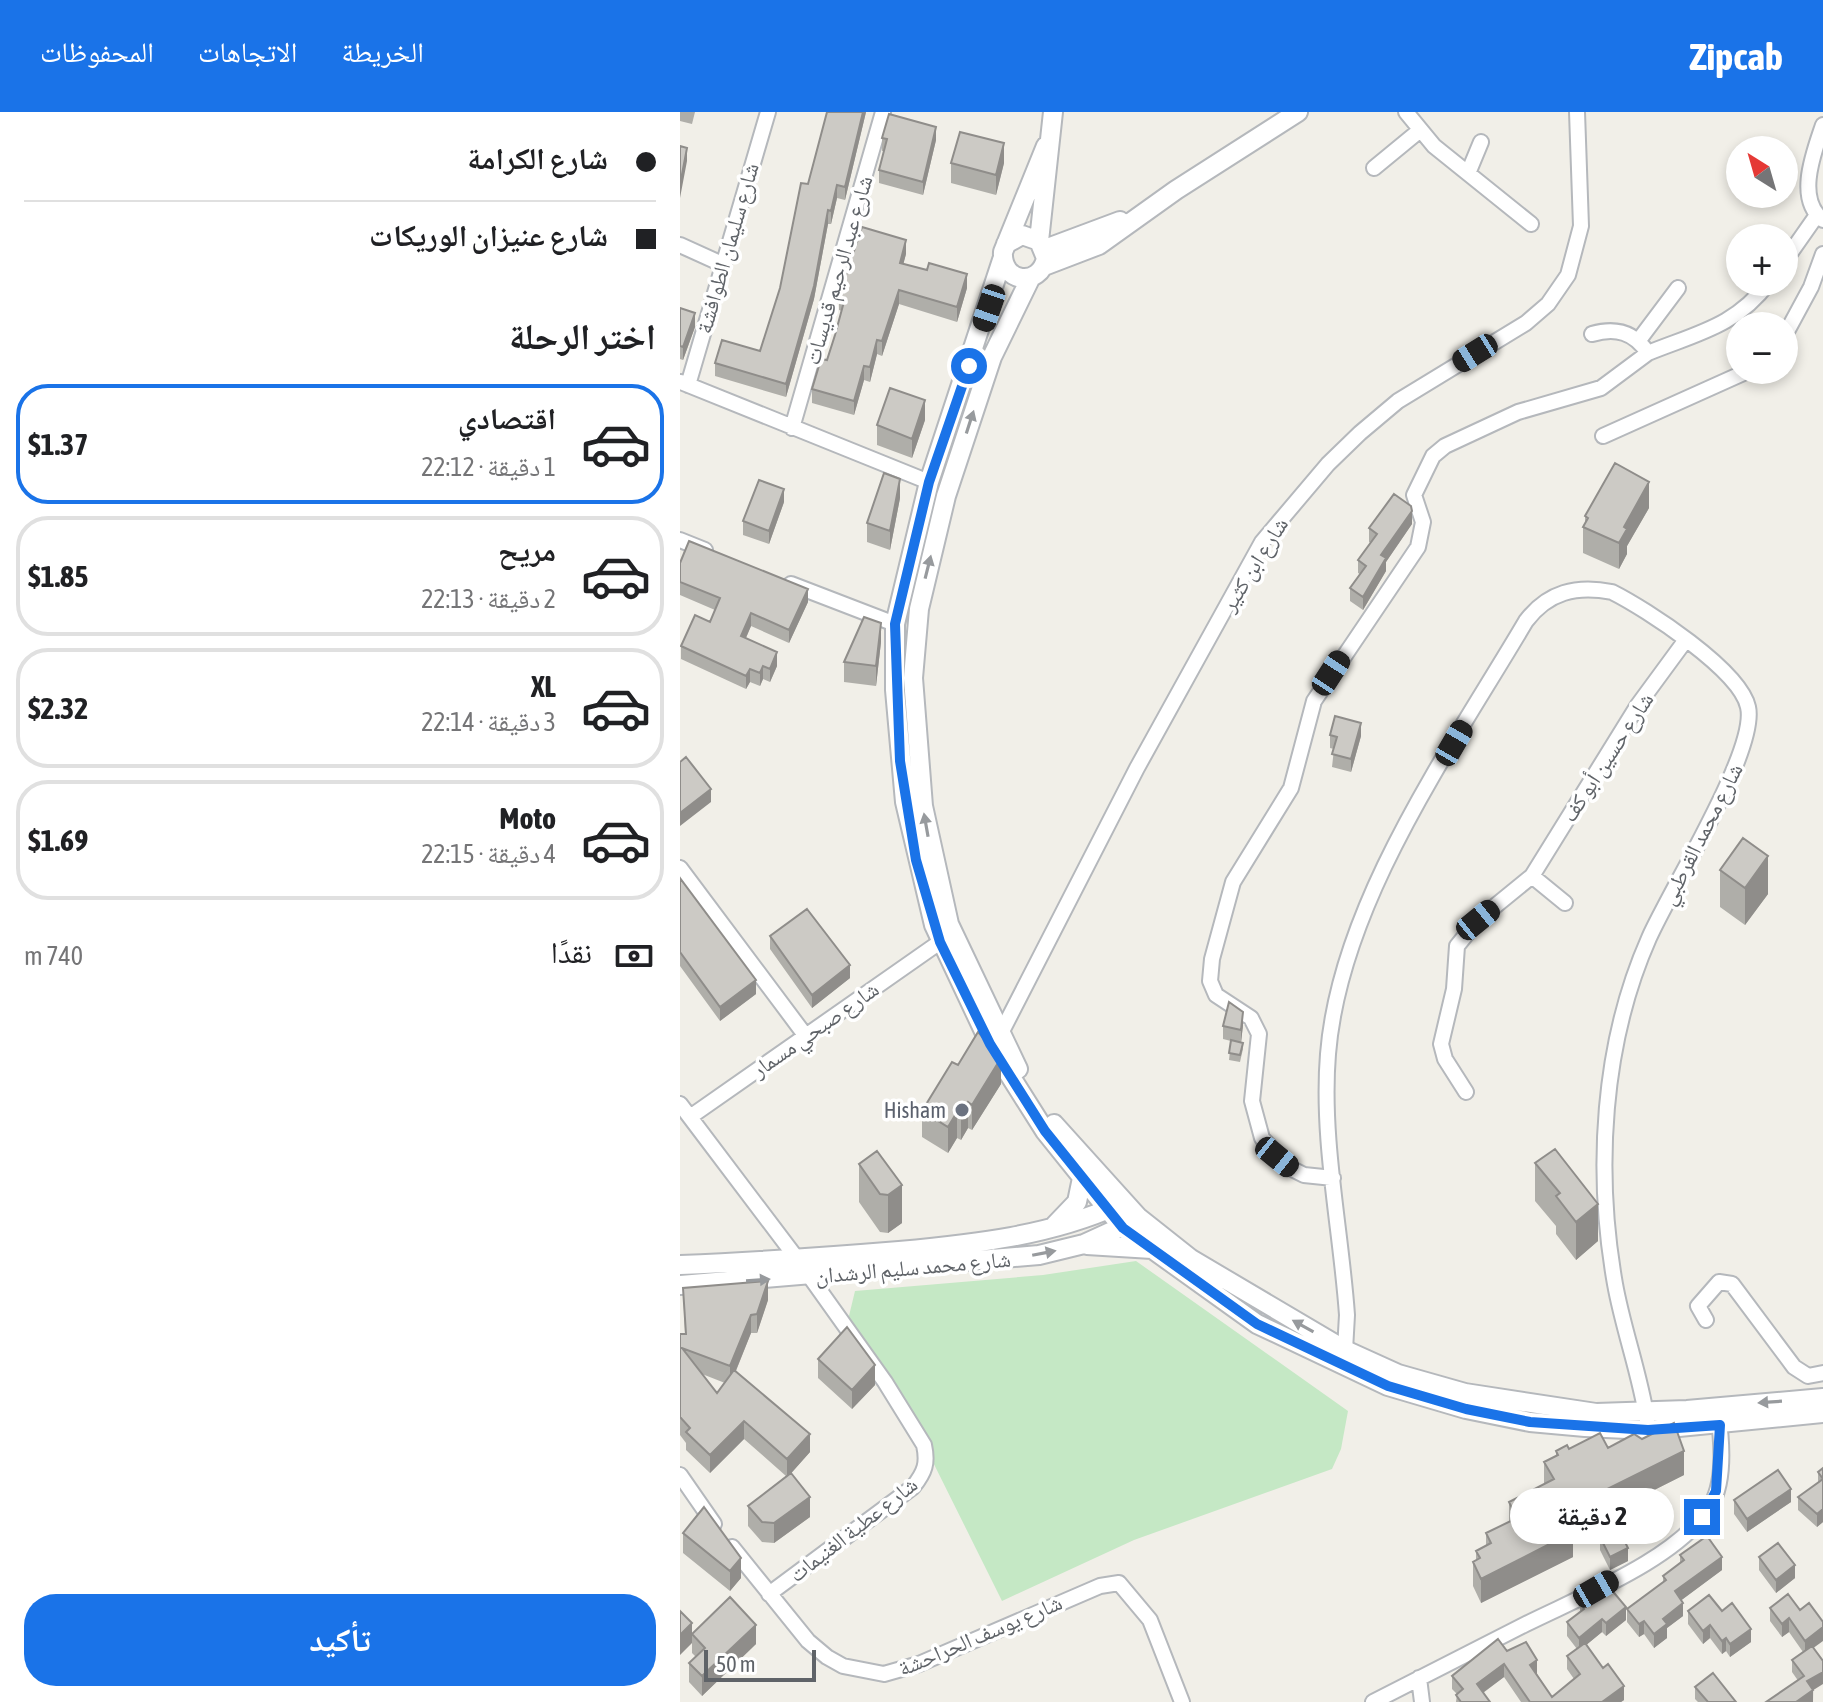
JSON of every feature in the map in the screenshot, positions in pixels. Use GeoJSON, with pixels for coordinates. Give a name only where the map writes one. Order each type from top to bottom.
{"type":"FeatureCollection","features":[{"type":"Feature","properties":{"kind":"street","name":"شارع سليمان الطوافشة"},"geometry":{"type":"LineString","coordinates":[[684,383],[768,112]]}},
{"type":"Feature","properties":{"kind":"street","name":"شارع عبد الرحيم قديسات"},"geometry":{"type":"LineString","coordinates":[[792,428],[883,112]]}},
{"type":"Feature","properties":{"kind":"street"},"geometry":{"type":"LineString","coordinates":[[1053,112],[1046,146],[1004,252],[929,482],[895,624],[895,690],[905,802],[916,860],[940,942],[1037,1120],[1082,1178],[1116,1206]]}},
{"type":"Feature","properties":{"kind":"street"},"geometry":{"type":"LineString","coordinates":[[1004,252],[1022,235],[1043,252],[1099,245],[1298,112]]}},
{"type":"Feature","properties":{"kind":"street"},"geometry":{"type":"LineString","coordinates":[[1406,112],[1419,131],[1531,224]]}},
{"type":"Feature","properties":{"kind":"street","name":"شارع ابن كثير"},"geometry":{"type":"LineString","coordinates":[[996,1040],[1137,768],[1262,542],[1319,475],[1360,433],[1398,401],[1526,323],[1548,304],[1568,275],[1581,226],[1577,112]]}},
{"type":"Feature","properties":{"kind":"street"},"geometry":{"type":"LineString","coordinates":[[1798,244],[1820,217],[1808,190],[1810,169],[1823,125]]}},
{"type":"Feature","properties":{"kind":"street"},"geometry":{"type":"LineString","coordinates":[[1374,168],[1419,131]]}},
{"type":"Feature","properties":{"kind":"street"},"geometry":{"type":"LineString","coordinates":[[1469,171],[1481,142]]}},
{"type":"Feature","properties":{"kind":"street"},"geometry":{"type":"LineString","coordinates":[[1046,146],[1043,252],[992,357],[946,496],[919,609],[913,678],[915,744],[932,858],[949,924],[996,1040],[1048,1116],[1152,1249],[1257,1324],[1388,1386],[1466,1409],[1530,1422],[1647,1421],[1720,1425],[1823,1413]]}},
{"type":"Feature","properties":{"kind":"street"},"geometry":{"type":"LineString","coordinates":[[680,245],[722,264]]}},
{"type":"Feature","properties":{"kind":"street"},"geometry":{"type":"LineString","coordinates":[[1004,252],[1011,275],[1030,279]]}},
{"type":"Feature","properties":{"kind":"street"},"geometry":{"type":"LineString","coordinates":[[1798,312],[1823,254]]}},
{"type":"Feature","properties":{"kind":"street"},"geometry":{"type":"LineString","coordinates":[[1639,340],[1678,288]]}},
{"type":"Feature","properties":{"kind":"street"},"geometry":{"type":"LineString","coordinates":[[1333,1178],[1304,1175],[1290,1168],[1262,1138],[1252,1101],[1259,1034],[1251,1018],[1216,995],[1210,981],[1221,920],[1233,882],[1291,788],[1314,701],[1418,547],[1423,522],[1414,495],[1433,456],[1445,446],[1518,412],[1601,388],[1648,353],[1706,334],[1729,321],[1755,296]]}},
{"type":"Feature","properties":{"kind":"street"},"geometry":{"type":"LineString","coordinates":[[1592,334],[1615,329],[1639,340],[1648,353]]}},
{"type":"Feature","properties":{"kind":"street"},"geometry":{"type":"LineString","coordinates":[[1603,436],[1726,381]]}},
{"type":"Feature","properties":{"kind":"street"},"geometry":{"type":"LineString","coordinates":[[684,383],[929,482]]}},
{"type":"Feature","properties":{"kind":"street"},"geometry":{"type":"LineString","coordinates":[[682,544],[713,553]]}},
{"type":"Feature","properties":{"kind":"street"},"geometry":{"type":"LineString","coordinates":[[769,575],[895,624]]}},
{"type":"Feature","properties":{"kind":"street","name":"شارع محمد القرطبي"},"geometry":{"type":"LineString","coordinates":[[1345,1350],[1347,1315],[1333,1178],[1328,1053],[1345,960],[1391,852],[1526,621],[1537,606],[1557,594],[1591,588],[1619,596],[1722,666],[1739,683],[1748,706],[1749,727],[1738,765],[1648,940],[1633,981],[1609,1091],[1605,1132],[1608,1228],[1620,1310],[1647,1421]]}},
{"type":"Feature","properties":{"kind":"street","name":"شارع حسين أبو كف"},"geometry":{"type":"LineString","coordinates":[[1466,1092],[1445,1059],[1441,1044],[1454,989],[1457,946],[1478,920],[1532,876],[1638,705],[1685,641]]}},
{"type":"Feature","properties":{"kind":"street"},"geometry":{"type":"LineString","coordinates":[[680,868],[805,1035]]}},
{"type":"Feature","properties":{"kind":"street"},"geometry":{"type":"LineString","coordinates":[[1532,876],[1565,903]]}},
{"type":"Feature","properties":{"kind":"street","name":"شارع صبحي مسمار"},"geometry":{"type":"LineString","coordinates":[[690,1117],[940,942]]}},
{"type":"Feature","properties":{"kind":"street","name":"شارع عطية الغنيمات"},"geometry":{"type":"LineString","coordinates":[[680,1104],[811,1277],[885,1382],[924,1445],[926,1469],[913,1487],[769,1594]]}},
{"type":"Feature","properties":{"kind":"street"},"geometry":{"type":"LineString","coordinates":[[1050,1229],[1074,1207],[1082,1178]]}},
{"type":"Feature","properties":{"kind":"street","name":"شارع محمد سليم الرشدان"},"geometry":{"type":"LineString","coordinates":[[680,1265],[798,1260],[982,1243],[1050,1229],[1116,1206]]}},
{"type":"Feature","properties":{"kind":"street"},"geometry":{"type":"LineString","coordinates":[[1131,1222],[1345,1350],[1398,1374],[1465,1393],[1539,1407],[1647,1421],[1717,1406],[1823,1398]]}},
{"type":"Feature","properties":{"kind":"street","name":"شارع محمد سليم الرشدان"},"geometry":{"type":"LineString","coordinates":[[680,1285],[811,1277],[1039,1255],[1084,1244],[1131,1222]]}},
{"type":"Feature","properties":{"kind":"street"},"geometry":{"type":"LineString","coordinates":[[1084,1244],[1152,1249]]}},
{"type":"Feature","properties":{"kind":"street"},"geometry":{"type":"LineString","coordinates":[[1706,1320],[1698,1306],[1701,1300],[1719,1282],[1732,1284],[1794,1367],[1808,1376],[1823,1373]]}},
{"type":"Feature","properties":{"kind":"street"},"geometry":{"type":"LineString","coordinates":[[1373,1702],[1596,1589],[1683,1535],[1702,1517],[1716,1491],[1720,1425],[1717,1406]]}},
{"type":"Feature","properties":{"kind":"street","name":"شارع يوسف الحراحشة"},"geometry":{"type":"LineString","coordinates":[[680,1475],[769,1594],[827,1657],[843,1666],[884,1674],[919,1664],[1100,1586],[1119,1583],[1150,1620],[1177,1701]]}},
{"type":"Feature","properties":{"kind":"street"},"geometry":{"type":"LineString","coordinates":[[1419,1678],[1422,1702]]}},
{"type":"Feature","properties":{"kind":"green space"},"geometry":{"type":"Polygon","coordinates":[[[1136,1261],[1348,1411],[1341,1449],[1332,1469],[1134,1540],[1002,1601],[915,1426],[848,1320],[855,1291],[1043,1275],[1136,1261]]]}},
{"type":"Feature","properties":{"kind":"building"},"geometry":{"type":"Polygon","coordinates":[[[827,112],[863,112],[845,187],[837,185],[831,211],[828,210],[814,286],[786,384],[715,363],[722,340],[760,351],[780,288],[801,183],[808,184],[827,112]]]}},
{"type":"Feature","properties":{"kind":"building"},"geometry":{"type":"Polygon","coordinates":[[[889,114],[936,127],[923,182],[879,170],[887,139],[882,138],[889,114]]]}},
{"type":"Feature","properties":{"kind":"building"},"geometry":{"type":"Polygon","coordinates":[[[960,132],[1004,143],[996,175],[951,163],[960,132]]]}},
{"type":"Feature","properties":{"kind":"building"},"geometry":{"type":"Polygon","coordinates":[[[680,146],[687,148],[680,185],[680,146]]]}},
{"type":"Feature","properties":{"kind":"building"},"geometry":{"type":"Polygon","coordinates":[[[862,227],[906,240],[900,263],[927,270],[929,263],[967,274],[957,307],[899,290],[882,341],[877,340],[870,367],[864,366],[854,401],[812,389],[821,359],[827,360],[835,335],[845,298],[839,296],[862,227]]]}},
{"type":"Feature","properties":{"kind":"building"},"geometry":{"type":"Polygon","coordinates":[[[680,308],[695,313],[683,347],[680,346],[680,308]]]}},
{"type":"Feature","properties":{"kind":"building"},"geometry":{"type":"Polygon","coordinates":[[[890,388],[925,400],[912,439],[877,425],[890,388]]]}},
{"type":"Feature","properties":{"kind":"building"},"geometry":{"type":"Polygon","coordinates":[[[1615,463],[1649,482],[1624,527],[1627,529],[1619,543],[1583,527],[1588,518],[1585,516],[1615,463]]]}},
{"type":"Feature","properties":{"kind":"building"},"geometry":{"type":"Polygon","coordinates":[[[884,473],[900,479],[890,531],[867,523],[884,473]]]}},
{"type":"Feature","properties":{"kind":"building"},"geometry":{"type":"Polygon","coordinates":[[[759,480],[784,489],[769,531],[743,521],[759,480]]]}},
{"type":"Feature","properties":{"kind":"building"},"geometry":{"type":"Polygon","coordinates":[[[1394,494],[1411,506],[1412,511],[1381,555],[1386,558],[1363,597],[1350,588],[1366,566],[1358,560],[1377,534],[1369,528],[1394,494]]]}},
{"type":"Feature","properties":{"kind":"building"},"geometry":{"type":"Polygon","coordinates":[[[689,541],[808,589],[789,630],[751,613],[741,636],[777,652],[770,669],[763,666],[760,673],[750,669],[746,676],[681,646],[695,615],[710,622],[720,598],[680,582],[680,563],[689,541]]]}},
{"type":"Feature","properties":{"kind":"building"},"geometry":{"type":"Polygon","coordinates":[[[864,617],[881,623],[876,666],[844,662],[864,617]]]}},
{"type":"Feature","properties":{"kind":"building"},"geometry":{"type":"Polygon","coordinates":[[[1335,716],[1361,723],[1351,759],[1332,754],[1337,737],[1330,735],[1335,716]]]}},
{"type":"Feature","properties":{"kind":"building"},"geometry":{"type":"Polygon","coordinates":[[[686,757],[711,789],[680,813],[680,762],[686,757]]]}},
{"type":"Feature","properties":{"kind":"building"},"geometry":{"type":"Polygon","coordinates":[[[1743,838],[1768,856],[1745,888],[1720,870],[1743,838]]]}},
{"type":"Feature","properties":{"kind":"building"},"geometry":{"type":"Polygon","coordinates":[[[680,878],[756,980],[720,1007],[680,952],[680,878]]]}},
{"type":"Feature","properties":{"kind":"building"},"geometry":{"type":"Polygon","coordinates":[[[807,909],[850,965],[812,995],[770,936],[807,909]]]}},
{"type":"Feature","properties":{"kind":"building"},"geometry":{"type":"Polygon","coordinates":[[[1229,1002],[1243,1012],[1241,1030],[1223,1026],[1229,1002]]]}},
{"type":"Feature","properties":{"kind":"building"},"geometry":{"type":"Polygon","coordinates":[[[978,1032],[1001,1058],[972,1105],[968,1102],[961,1114],[957,1112],[948,1127],[922,1111],[952,1062],[958,1065],[978,1032]]]}},
{"type":"Feature","properties":{"kind":"building"},"geometry":{"type":"Polygon","coordinates":[[[1231,1040],[1243,1043],[1240,1055],[1229,1053],[1231,1040]]]}},
{"type":"Feature","properties":{"kind":"building"},"geometry":{"type":"Polygon","coordinates":[[[1555,1149],[1598,1204],[1576,1222],[1556,1196],[1560,1193],[1535,1163],[1555,1149]]]}},
{"type":"Feature","properties":{"kind":"building"},"geometry":{"type":"Polygon","coordinates":[[[877,1151],[902,1185],[888,1195],[880,1194],[859,1164],[877,1151]]]}},
{"type":"Feature","properties":{"kind":"building"},"geometry":{"type":"Polygon","coordinates":[[[768,1281],[757,1314],[751,1315],[730,1366],[682,1348],[717,1393],[734,1370],[810,1434],[787,1459],[744,1421],[710,1455],[686,1432],[690,1428],[680,1417],[680,1334],[686,1334],[683,1288],[768,1281]]]}},
{"type":"Feature","properties":{"kind":"building"},"geometry":{"type":"Polygon","coordinates":[[[847,1327],[875,1365],[852,1390],[818,1359],[847,1327]]]}},
{"type":"Feature","properties":{"kind":"building"},"geometry":{"type":"Polygon","coordinates":[[[1674,1423],[1684,1451],[1563,1511],[1573,1532],[1481,1579],[1473,1562],[1480,1558],[1476,1551],[1491,1543],[1486,1533],[1517,1518],[1509,1502],[1554,1479],[1544,1462],[1558,1455],[1556,1451],[1567,1445],[1569,1449],[1600,1433],[1608,1448],[1634,1434],[1642,1439],[1674,1423]]]}},
{"type":"Feature","properties":{"kind":"building"},"geometry":{"type":"Polygon","coordinates":[[[1778,1470],[1791,1489],[1747,1519],[1734,1500],[1778,1470]]]}},
{"type":"Feature","properties":{"kind":"building"},"geometry":{"type":"Polygon","coordinates":[[[791,1473],[810,1497],[774,1523],[762,1522],[748,1506],[791,1473]]]}},
{"type":"Feature","properties":{"kind":"building"},"geometry":{"type":"Polygon","coordinates":[[[1823,1479],[1823,1509],[1817,1514],[1798,1497],[1823,1479]]]}},
{"type":"Feature","properties":{"kind":"building"},"geometry":{"type":"Polygon","coordinates":[[[704,1507],[741,1558],[730,1571],[683,1533],[704,1507]]]}},
{"type":"Feature","properties":{"kind":"building"},"geometry":{"type":"Polygon","coordinates":[[[1618,1528],[1628,1548],[1610,1557],[1600,1537],[1618,1528]]]}},
{"type":"Feature","properties":{"kind":"building"},"geometry":{"type":"Polygon","coordinates":[[[1707,1536],[1722,1557],[1675,1591],[1683,1603],[1663,1619],[1667,1624],[1654,1634],[1644,1621],[1639,1624],[1627,1609],[1666,1580],[1663,1576],[1684,1560],[1680,1555],[1707,1536]]]}},
{"type":"Feature","properties":{"kind":"building"},"geometry":{"type":"Polygon","coordinates":[[[1778,1543],[1795,1565],[1776,1580],[1759,1557],[1778,1543]]]}},
{"type":"Feature","properties":{"kind":"building"},"geometry":{"type":"Polygon","coordinates":[[[1610,1588],[1626,1607],[1606,1623],[1602,1619],[1579,1638],[1567,1622],[1584,1609],[1580,1603],[1592,1593],[1596,1599],[1610,1588]]]}},
{"type":"Feature","properties":{"kind":"building"},"geometry":{"type":"Polygon","coordinates":[[[1788,1594],[1800,1610],[1809,1603],[1823,1622],[1823,1627],[1805,1641],[1789,1618],[1782,1624],[1770,1608],[1788,1594]]]}},
{"type":"Feature","properties":{"kind":"building"},"geometry":{"type":"Polygon","coordinates":[[[1709,1595],[1722,1611],[1732,1603],[1751,1629],[1730,1644],[1726,1638],[1722,1641],[1710,1625],[1703,1631],[1688,1611],[1709,1595]]]}},
{"type":"Feature","properties":{"kind":"building"},"geometry":{"type":"Polygon","coordinates":[[[730,1597],[756,1625],[702,1676],[689,1663],[705,1648],[692,1634],[730,1597]]]}},
{"type":"Feature","properties":{"kind":"building"},"geometry":{"type":"Polygon","coordinates":[[[680,1611],[692,1623],[680,1635],[680,1611]]]}},
{"type":"Feature","properties":{"kind":"building"},"geometry":{"type":"Polygon","coordinates":[[[1498,1639],[1507,1651],[1526,1642],[1537,1660],[1530,1665],[1552,1697],[1580,1674],[1567,1656],[1585,1643],[1603,1668],[1608,1664],[1624,1686],[1602,1702],[1530,1702],[1504,1664],[1477,1684],[1490,1702],[1461,1702],[1456,1695],[1463,1689],[1452,1676],[1498,1639]]]}},
{"type":"Feature","properties":{"kind":"building"},"geometry":{"type":"Polygon","coordinates":[[[1812,1646],[1823,1661],[1823,1672],[1807,1681],[1813,1690],[1796,1702],[1766,1702],[1804,1676],[1792,1660],[1812,1646]]]}},
{"type":"Feature","properties":{"kind":"building"},"geometry":{"type":"Polygon","coordinates":[[[1713,1673],[1736,1702],[1708,1702],[1695,1687],[1713,1673]]]}},
{"type":"Feature","properties":{"kind":"place","name":"Hisham"},"geometry":{"type":"Point","coordinates":[962,1110]}},
{"type":"Feature","properties":{"kind":"route"},"geometry":{"type":"LineString","coordinates":[[969,366],[929,482],[895,624],[895,690],[900,761],[916,860],[940,942],[990,1044],[1022,1098],[1123,1228],[1257,1324],[1332,1362],[1430,1400],[1530,1422],[1648,1430],[1720,1425],[1721,1450],[1716,1491],[1702,1517]]}}]}
